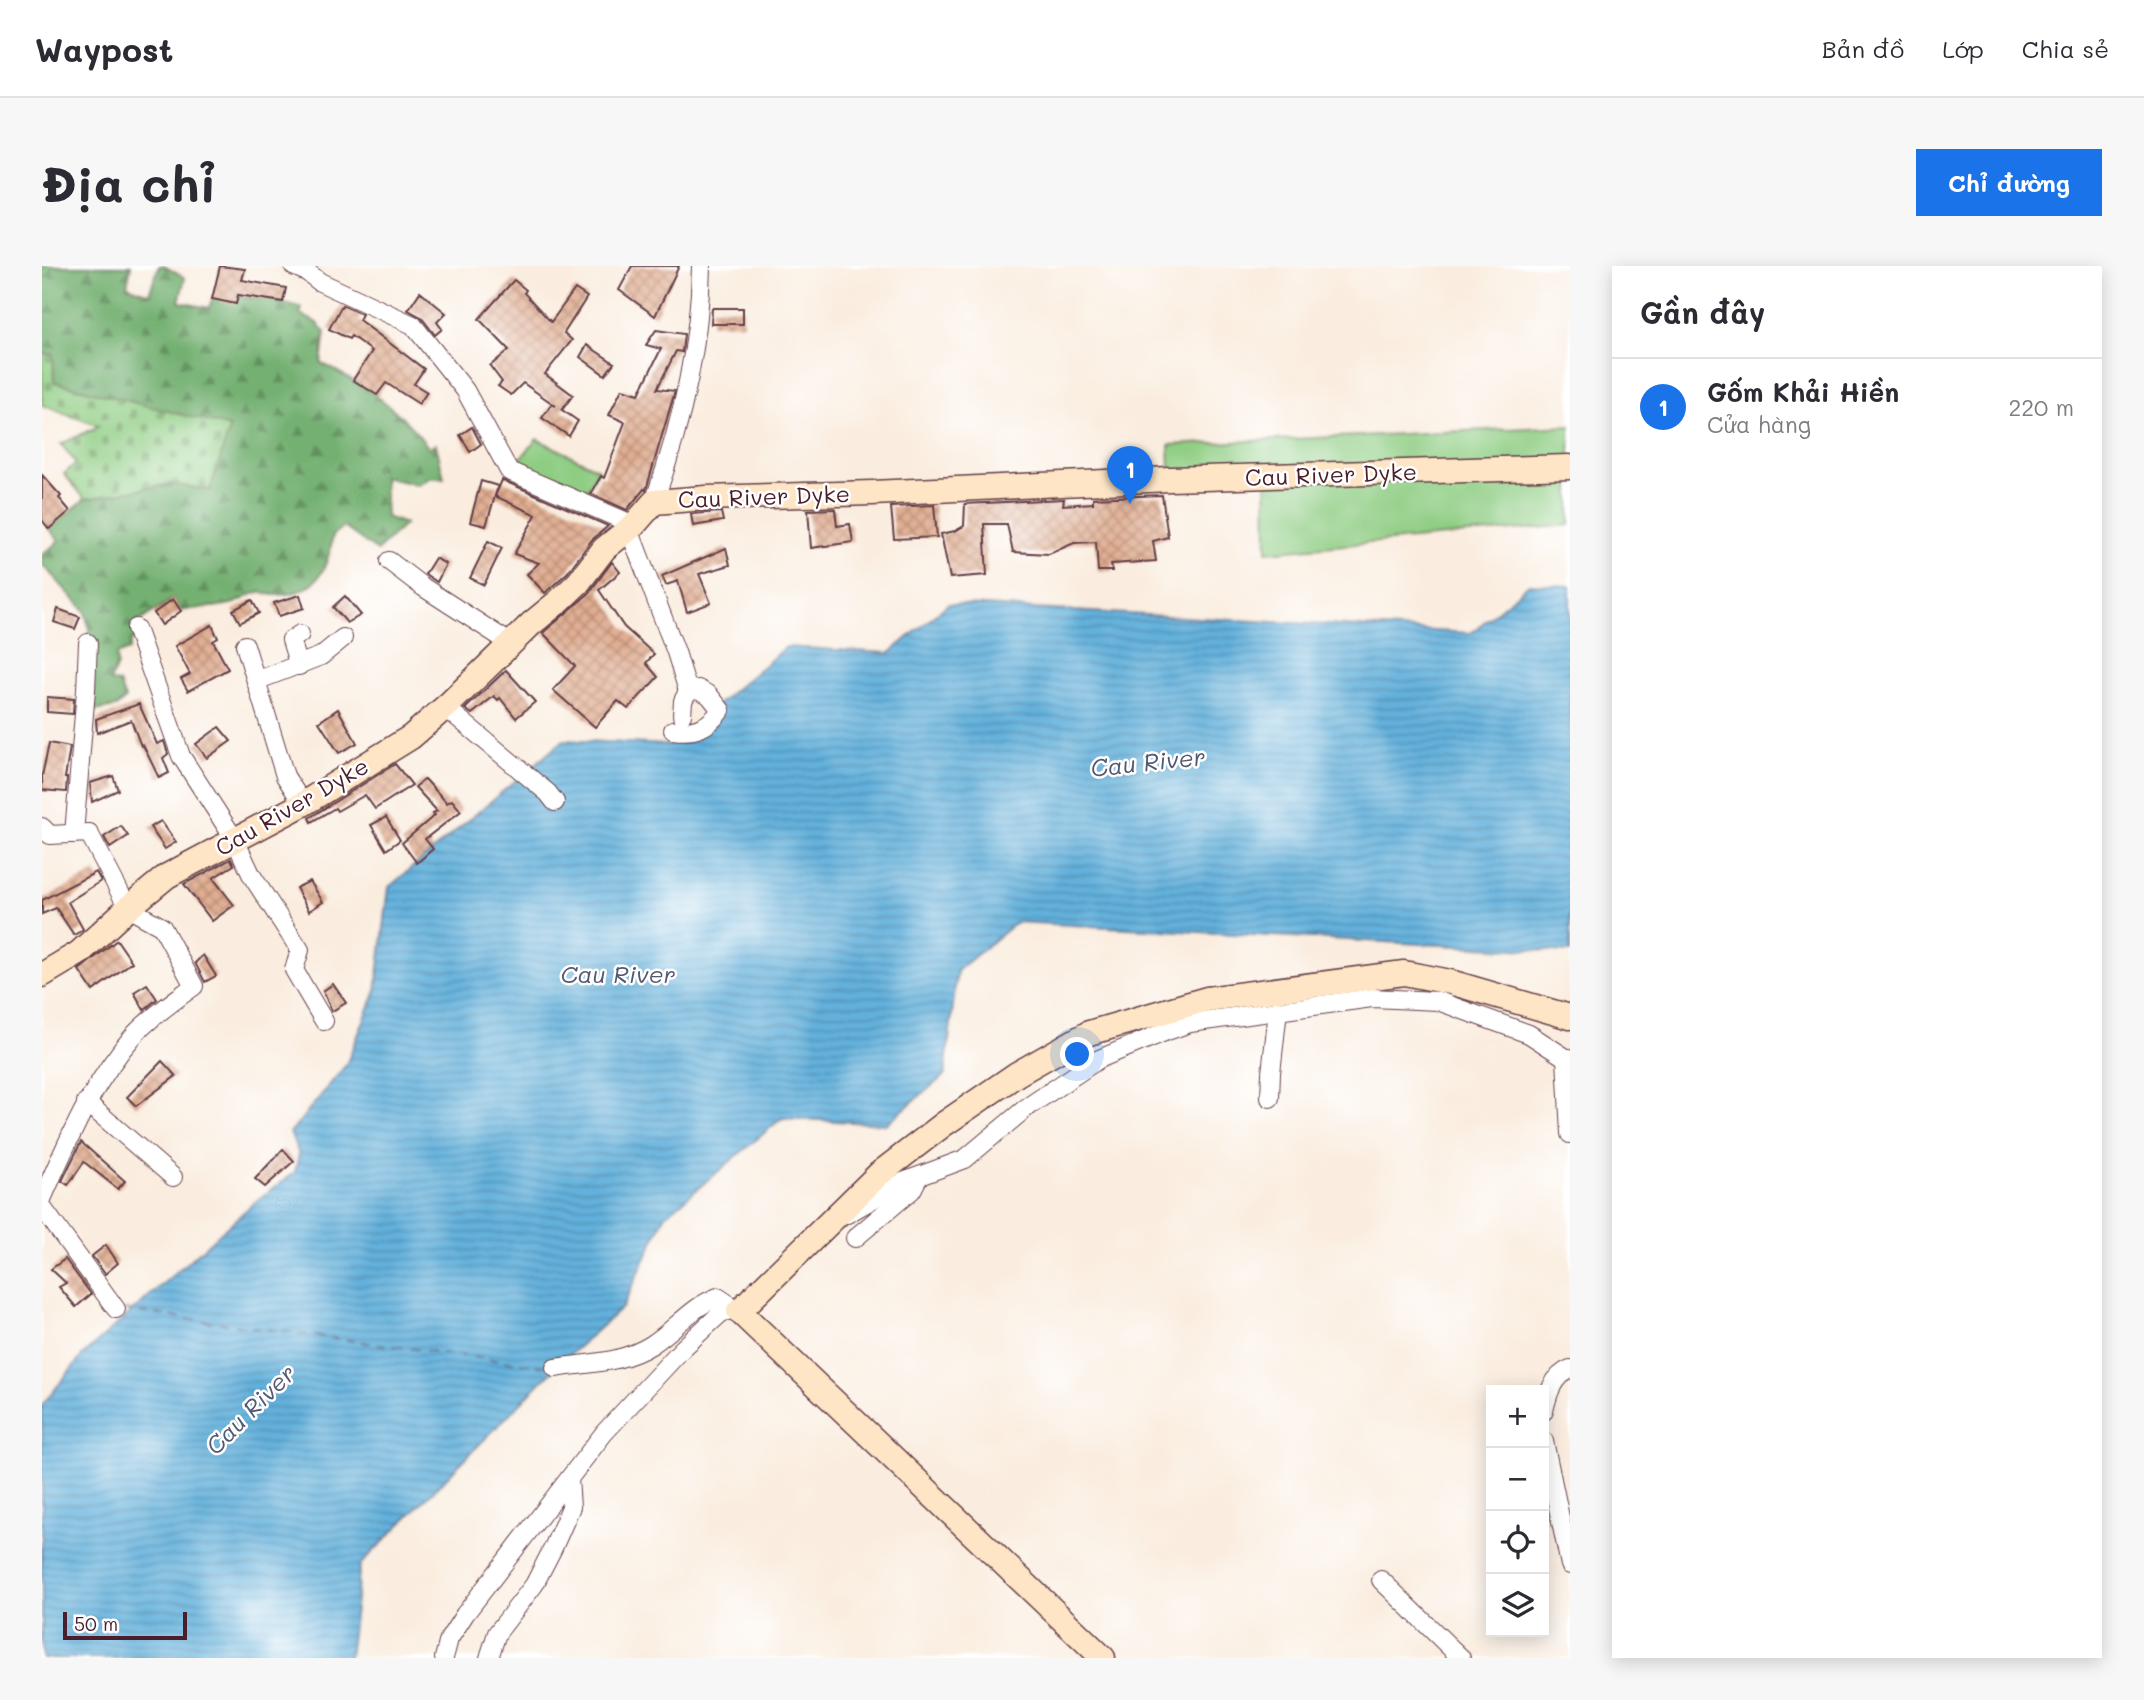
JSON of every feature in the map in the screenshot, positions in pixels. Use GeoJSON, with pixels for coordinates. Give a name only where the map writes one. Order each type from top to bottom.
{"type":"FeatureCollection","features":[{"type":"Feature","properties":{"kind":"main road","name":"Cau River Dyke"},"geometry":{"type":"LineString","coordinates":[[42,975],[79,953],[167,876],[303,804],[411,737],[578,583],[612,540],[632,527],[654,502],[1170,479],[1570,467]]}},
{"type":"Feature","properties":{"kind":"main road"},"geometry":{"type":"LineString","coordinates":[[1104,1658],[739,1311],[878,1174],[1017,1074],[1089,1033],[1166,1021],[1207,999],[1404,973],[1450,982],[1570,1017]]}},
{"type":"Feature","properties":{"kind":"street"},"geometry":{"type":"LineString","coordinates":[[293,266],[320,282],[413,326],[465,390],[509,471],[632,527],[688,691],[677,722],[690,732],[712,722],[721,710],[709,695],[698,689],[688,691]]}},
{"type":"Feature","properties":{"kind":"street"},"geometry":{"type":"LineString","coordinates":[[654,502],[672,453],[687,391],[698,329],[701,266]]}},
{"type":"Feature","properties":{"kind":"street"},"geometry":{"type":"LineString","coordinates":[[389,561],[423,587],[510,643]]}},
{"type":"Feature","properties":{"kind":"street"},"geometry":{"type":"LineString","coordinates":[[136,628],[181,756],[235,841],[252,876],[300,950],[294,970],[324,1021]]}},
{"type":"Feature","properties":{"kind":"street"},"geometry":{"type":"LineString","coordinates":[[299,666],[291,640],[300,634]]}},
{"type":"Feature","properties":{"kind":"street"},"geometry":{"type":"LineString","coordinates":[[256,681],[321,656],[343,638]]}},
{"type":"Feature","properties":{"kind":"street"},"geometry":{"type":"LineString","coordinates":[[74,834],[88,643]]}},
{"type":"Feature","properties":{"kind":"street"},"geometry":{"type":"LineString","coordinates":[[245,645],[285,776],[303,804]]}},
{"type":"Feature","properties":{"kind":"street"},"geometry":{"type":"LineString","coordinates":[[445,707],[548,793],[555,802]]}},
{"type":"Feature","properties":{"kind":"street"},"geometry":{"type":"LineString","coordinates":[[42,827],[50,835],[89,833],[128,908],[162,927],[194,986],[159,1012],[136,1034],[86,1102],[42,1199]]}},
{"type":"Feature","properties":{"kind":"street"},"geometry":{"type":"LineString","coordinates":[[829,1225],[903,1182],[965,1159],[1026,1108],[1099,1059],[1166,1021],[1190,1023],[1373,998],[1438,1001],[1529,1034],[1568,1058],[1570,1134]]}},
{"type":"Feature","properties":{"kind":"street"},"geometry":{"type":"LineString","coordinates":[[1270,1098],[1278,1010]]}},
{"type":"Feature","properties":{"kind":"street"},"geometry":{"type":"LineString","coordinates":[[86,1102],[173,1177]]}},
{"type":"Feature","properties":{"kind":"street"},"geometry":{"type":"LineString","coordinates":[[855,1238],[912,1190],[918,1178]]}},
{"type":"Feature","properties":{"kind":"street"},"geometry":{"type":"LineString","coordinates":[[42,1207],[116,1309]]}},
{"type":"Feature","properties":{"kind":"street"},"geometry":{"type":"LineString","coordinates":[[555,1368],[625,1357],[649,1346],[671,1331],[702,1303],[718,1297],[739,1311]]}},
{"type":"Feature","properties":{"kind":"street"},"geometry":{"type":"LineString","coordinates":[[444,1658],[449,1639],[465,1614],[604,1433],[683,1348],[722,1313],[739,1311]]}},
{"type":"Feature","properties":{"kind":"street"},"geometry":{"type":"LineString","coordinates":[[1549,1393],[1552,1383],[1566,1369],[1570,1369]]}},
{"type":"Feature","properties":{"kind":"street"},"geometry":{"type":"LineString","coordinates":[[1546,1448],[1567,1532],[1570,1565]]}},
{"type":"Feature","properties":{"kind":"street"},"geometry":{"type":"LineString","coordinates":[[489,1658],[497,1633],[534,1585],[553,1548],[571,1507],[569,1479]]}},
{"type":"Feature","properties":{"kind":"street"},"geometry":{"type":"LineString","coordinates":[[1381,1580],[1461,1658]]}},
{"type":"Feature","properties":{"kind":"green space"},"geometry":{"type":"Polygon","coordinates":[[[42,266],[131,266],[127,286],[149,294],[159,266],[164,266],[185,278],[179,302],[209,308],[212,299],[246,297],[302,308],[300,314],[317,323],[325,332],[321,363],[353,380],[393,409],[429,448],[436,444],[444,478],[430,478],[418,485],[384,477],[386,517],[405,524],[377,551],[344,527],[333,535],[327,559],[318,578],[301,590],[274,595],[257,592],[229,605],[181,611],[173,599],[132,626],[139,636],[131,641],[129,650],[116,655],[117,665],[110,682],[119,683],[125,699],[116,707],[84,713],[89,629],[85,611],[42,564],[42,555],[59,541],[49,529],[85,499],[170,484],[210,490],[122,400],[54,382],[53,355],[42,353],[42,266]]]}},
{"type":"Feature","properties":{"kind":"green space"},"geometry":{"type":"Polygon","coordinates":[[[42,353],[53,354],[54,382],[230,427],[210,490],[170,484],[85,499],[64,474],[76,463],[61,444],[99,426],[42,405],[42,353]]]}},
{"type":"Feature","properties":{"kind":"green space"},"geometry":{"type":"Polygon","coordinates":[[[1570,426],[1570,525],[1267,552],[1266,478],[1170,471],[1169,445],[1570,426]]]}},
{"type":"Feature","properties":{"kind":"green space"},"geometry":{"type":"Polygon","coordinates":[[[537,439],[598,469],[582,501],[510,471],[537,439]]]}},
{"type":"Feature","properties":{"kind":"water","name":"Cau River"},"geometry":{"type":"Polygon","coordinates":[[[1529,584],[1570,586],[1570,952],[1016,922],[957,971],[945,1075],[886,1124],[782,1118],[665,1216],[623,1307],[555,1368],[360,1565],[349,1658],[42,1658],[42,1405],[83,1355],[255,1202],[295,1172],[299,1154],[290,1133],[346,1065],[376,991],[389,887],[564,740],[669,745],[786,647],[890,653],[948,604],[1471,633],[1529,584]]]}},
{"type":"Feature","properties":{"kind":"building"},"geometry":{"type":"Polygon","coordinates":[[[220,266],[245,269],[242,280],[286,288],[283,302],[238,295],[236,304],[212,299],[220,266]]]}},
{"type":"Feature","properties":{"kind":"building"},"geometry":{"type":"Polygon","coordinates":[[[632,266],[679,266],[655,316],[619,290],[632,266]]]}},
{"type":"Feature","properties":{"kind":"building"},"geometry":{"type":"Polygon","coordinates":[[[514,280],[526,290],[524,293],[551,322],[575,289],[587,297],[564,333],[572,340],[545,374],[573,395],[562,410],[578,421],[569,436],[542,418],[552,404],[556,406],[523,383],[511,395],[498,386],[502,382],[490,366],[509,350],[479,319],[514,280]]]}},
{"type":"Feature","properties":{"kind":"building"},"geometry":{"type":"Polygon","coordinates":[[[420,292],[446,313],[437,322],[442,329],[435,335],[421,317],[408,310],[420,292]]]}},
{"type":"Feature","properties":{"kind":"building"},"geometry":{"type":"Polygon","coordinates":[[[342,305],[362,314],[359,320],[424,369],[414,384],[427,392],[419,404],[386,383],[377,395],[353,380],[372,351],[351,336],[349,339],[329,329],[342,305]]]}},
{"type":"Feature","properties":{"kind":"building"},"geometry":{"type":"Polygon","coordinates":[[[712,308],[743,308],[743,324],[711,324],[712,308]]]}},
{"type":"Feature","properties":{"kind":"building"},"geometry":{"type":"Polygon","coordinates":[[[656,330],[684,334],[682,352],[676,351],[657,389],[675,391],[646,490],[644,489],[627,510],[591,494],[601,476],[604,478],[625,422],[609,415],[622,389],[639,394],[661,349],[646,345],[656,330]]]}},
{"type":"Feature","properties":{"kind":"building"},"geometry":{"type":"Polygon","coordinates":[[[587,345],[614,363],[605,375],[580,357],[587,345]]]}},
{"type":"Feature","properties":{"kind":"building"},"geometry":{"type":"Polygon","coordinates":[[[472,427],[481,444],[470,452],[460,435],[472,427]]]}},
{"type":"Feature","properties":{"kind":"building"},"geometry":{"type":"Polygon","coordinates":[[[42,475],[61,496],[59,498],[70,511],[49,529],[42,520],[42,475]]]}},
{"type":"Feature","properties":{"kind":"building"},"geometry":{"type":"Polygon","coordinates":[[[502,480],[608,526],[592,540],[567,573],[545,593],[527,574],[539,563],[514,554],[536,515],[495,496],[502,480]]]}},
{"type":"Feature","properties":{"kind":"building"},"geometry":{"type":"Polygon","coordinates":[[[481,481],[498,486],[486,526],[470,522],[481,481]]]}},
{"type":"Feature","properties":{"kind":"building"},"geometry":{"type":"Polygon","coordinates":[[[1162,495],[1168,537],[1153,541],[1156,561],[1111,564],[1112,571],[1098,571],[1096,542],[1074,543],[1049,554],[1013,552],[1007,524],[984,524],[987,575],[950,578],[941,534],[964,526],[965,504],[1064,499],[1063,505],[1093,503],[1093,498],[1162,495]]]}},
{"type":"Feature","properties":{"kind":"building"},"geometry":{"type":"Polygon","coordinates":[[[934,505],[937,537],[894,539],[891,507],[934,505]]]}},
{"type":"Feature","properties":{"kind":"building"},"geometry":{"type":"Polygon","coordinates":[[[835,509],[837,526],[850,524],[853,542],[811,548],[808,510],[835,509]]]}},
{"type":"Feature","properties":{"kind":"building"},"geometry":{"type":"Polygon","coordinates":[[[721,512],[723,521],[693,526],[691,514],[721,512]]]}},
{"type":"Feature","properties":{"kind":"building"},"geometry":{"type":"Polygon","coordinates":[[[488,541],[502,548],[484,585],[470,578],[488,541]]]}},
{"type":"Feature","properties":{"kind":"building"},"geometry":{"type":"Polygon","coordinates":[[[726,548],[730,565],[699,574],[711,603],[687,612],[678,581],[666,585],[662,576],[726,548]]]}},
{"type":"Feature","properties":{"kind":"building"},"geometry":{"type":"Polygon","coordinates":[[[435,558],[446,564],[437,582],[425,574],[435,558]]]}},
{"type":"Feature","properties":{"kind":"building"},"geometry":{"type":"Polygon","coordinates":[[[612,562],[620,572],[599,590],[624,627],[654,654],[646,663],[658,677],[628,709],[618,701],[595,727],[553,690],[575,666],[543,633],[588,594],[612,562]]]}},
{"type":"Feature","properties":{"kind":"building"},"geometry":{"type":"Polygon","coordinates":[[[300,595],[304,608],[279,616],[274,603],[300,595]]]}},
{"type":"Feature","properties":{"kind":"building"},"geometry":{"type":"Polygon","coordinates":[[[345,596],[361,615],[347,623],[333,607],[345,596]]]}},
{"type":"Feature","properties":{"kind":"building"},"geometry":{"type":"Polygon","coordinates":[[[173,599],[181,611],[162,625],[154,613],[173,599]]]}},
{"type":"Feature","properties":{"kind":"building"},"geometry":{"type":"Polygon","coordinates":[[[252,600],[259,613],[240,623],[233,610],[252,600]]]}},
{"type":"Feature","properties":{"kind":"building"},"geometry":{"type":"Polygon","coordinates":[[[58,609],[80,617],[75,629],[54,622],[58,609]]]}},
{"type":"Feature","properties":{"kind":"building"},"geometry":{"type":"Polygon","coordinates":[[[212,625],[218,638],[213,641],[228,669],[188,691],[181,679],[190,674],[175,646],[212,625]]]}},
{"type":"Feature","properties":{"kind":"building"},"geometry":{"type":"Polygon","coordinates":[[[506,670],[535,702],[516,718],[500,698],[498,700],[494,696],[472,714],[465,709],[506,670]]]}},
{"type":"Feature","properties":{"kind":"building"},"geometry":{"type":"Polygon","coordinates":[[[47,697],[74,699],[73,714],[47,712],[47,697]]]}},
{"type":"Feature","properties":{"kind":"building"},"geometry":{"type":"Polygon","coordinates":[[[139,704],[157,744],[164,741],[168,754],[163,758],[169,773],[159,778],[143,745],[141,746],[131,720],[97,733],[96,719],[139,704]]]}},
{"type":"Feature","properties":{"kind":"building"},"geometry":{"type":"Polygon","coordinates":[[[338,709],[357,743],[339,753],[319,722],[338,709]]]}},
{"type":"Feature","properties":{"kind":"building"},"geometry":{"type":"Polygon","coordinates":[[[219,727],[231,741],[207,758],[196,744],[219,727]]]}},
{"type":"Feature","properties":{"kind":"building"},"geometry":{"type":"Polygon","coordinates":[[[49,743],[70,747],[65,778],[66,792],[42,790],[49,743]]]}},
{"type":"Feature","properties":{"kind":"building"},"geometry":{"type":"Polygon","coordinates":[[[395,764],[412,785],[375,809],[365,795],[311,822],[309,818],[395,764]]]}},
{"type":"Feature","properties":{"kind":"building"},"geometry":{"type":"Polygon","coordinates":[[[113,776],[118,790],[92,802],[90,783],[113,776]]]}},
{"type":"Feature","properties":{"kind":"building"},"geometry":{"type":"Polygon","coordinates":[[[425,779],[447,803],[452,800],[461,811],[425,839],[433,849],[417,863],[402,843],[437,811],[415,787],[425,779]]]}},
{"type":"Feature","properties":{"kind":"building"},"geometry":{"type":"Polygon","coordinates":[[[386,817],[400,840],[386,850],[371,825],[386,817]]]}},
{"type":"Feature","properties":{"kind":"building"},"geometry":{"type":"Polygon","coordinates":[[[161,821],[176,842],[165,849],[150,827],[161,821]]]}},
{"type":"Feature","properties":{"kind":"building"},"geometry":{"type":"Polygon","coordinates":[[[121,826],[128,836],[110,848],[104,837],[121,826]]]}},
{"type":"Feature","properties":{"kind":"building"},"geometry":{"type":"Polygon","coordinates":[[[231,859],[234,865],[213,878],[234,905],[212,921],[184,884],[231,859]]]}},
{"type":"Feature","properties":{"kind":"building"},"geometry":{"type":"Polygon","coordinates":[[[96,872],[101,881],[68,902],[83,929],[81,931],[74,935],[56,908],[42,914],[42,900],[96,872]]]}},
{"type":"Feature","properties":{"kind":"building"},"geometry":{"type":"Polygon","coordinates":[[[310,881],[323,902],[309,911],[296,888],[310,881]]]}},
{"type":"Feature","properties":{"kind":"building"},"geometry":{"type":"Polygon","coordinates":[[[117,940],[132,962],[93,991],[79,970],[117,940]]]}},
{"type":"Feature","properties":{"kind":"building"},"geometry":{"type":"Polygon","coordinates":[[[203,955],[216,976],[205,982],[195,963],[203,955]]]}},
{"type":"Feature","properties":{"kind":"building"},"geometry":{"type":"Polygon","coordinates":[[[147,984],[157,999],[144,1010],[134,992],[147,984]]]}},
{"type":"Feature","properties":{"kind":"building"},"geometry":{"type":"Polygon","coordinates":[[[333,984],[346,1003],[332,1011],[323,991],[333,984]]]}},
{"type":"Feature","properties":{"kind":"building"},"geometry":{"type":"Polygon","coordinates":[[[162,1061],[176,1076],[136,1106],[127,1097],[162,1061]]]}},
{"type":"Feature","properties":{"kind":"building"},"geometry":{"type":"Polygon","coordinates":[[[81,1142],[125,1181],[118,1189],[84,1162],[68,1185],[62,1181],[81,1142]]]}},
{"type":"Feature","properties":{"kind":"building"},"geometry":{"type":"Polygon","coordinates":[[[283,1149],[294,1161],[265,1187],[255,1179],[283,1149]]]}},
{"type":"Feature","properties":{"kind":"building"},"geometry":{"type":"Polygon","coordinates":[[[106,1245],[118,1263],[105,1274],[92,1256],[106,1245]]]}},
{"type":"Feature","properties":{"kind":"building"},"geometry":{"type":"Polygon","coordinates":[[[65,1259],[91,1294],[76,1307],[59,1287],[66,1283],[51,1269],[65,1259]]]}},
{"type":"Feature","properties":{"kind":"ferry route"},"geometry":{"type":"LineString","coordinates":[[124,1310],[548,1367]]}},
{"type":"Feature","properties":{"kind":"place","name":"Gốm Khải Hiền"},"geometry":{"type":"Point","coordinates":[1130,504]}}]}
